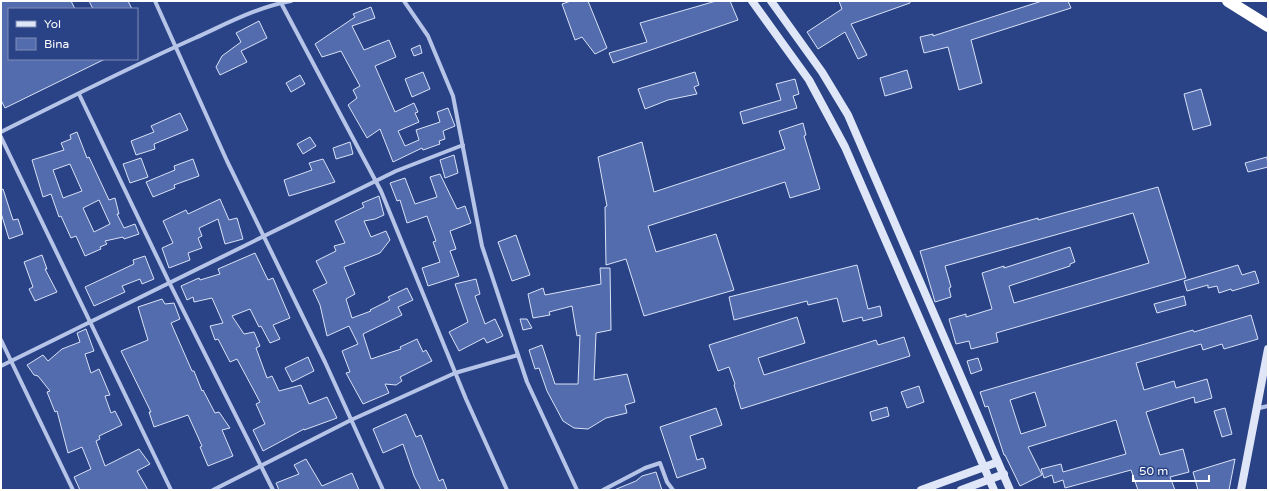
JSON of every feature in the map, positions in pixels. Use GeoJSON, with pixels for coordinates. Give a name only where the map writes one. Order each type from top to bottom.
{"type":"FeatureCollection","features":[{"type":"Feature","properties":{"kind":"highway"},"geometry":{"type":"LineString","coordinates":[[1228,1],[1268,26]]}},
{"type":"Feature","properties":{"kind":"main road"},"geometry":{"type":"LineString","coordinates":[[752,1],[805,74],[842,141],[994,490]]}},
{"type":"Feature","properties":{"kind":"main road"},"geometry":{"type":"LineString","coordinates":[[771,1],[822,72],[848,115],[1010,490]]}},
{"type":"Feature","properties":{"kind":"main road"},"geometry":{"type":"LineString","coordinates":[[1241,490],[1255,409],[1268,349]]}},
{"type":"Feature","properties":{"kind":"main road"},"geometry":{"type":"LineString","coordinates":[[921,490],[998,462]]}},
{"type":"Feature","properties":{"kind":"main road"},"geometry":{"type":"LineString","coordinates":[[961,490],[1004,474]]}},
{"type":"Feature","properties":{"kind":"street"},"geometry":{"type":"LineString","coordinates":[[155,1],[227,161],[383,490]]}},
{"type":"Feature","properties":{"kind":"street"},"geometry":{"type":"LineString","coordinates":[[1,132],[233,20],[273,4],[291,1]]}},
{"type":"Feature","properties":{"kind":"street"},"geometry":{"type":"LineString","coordinates":[[404,1],[428,36],[454,96],[482,246],[527,382],[577,490]]}},
{"type":"Feature","properties":{"kind":"street"},"geometry":{"type":"LineString","coordinates":[[280,2],[376,182],[455,373],[507,490]]}},
{"type":"Feature","properties":{"kind":"street"},"geometry":{"type":"LineString","coordinates":[[80,94],[169,282],[273,490]]}},
{"type":"Feature","properties":{"kind":"street"},"geometry":{"type":"LineString","coordinates":[[1,137],[171,490]]}},
{"type":"Feature","properties":{"kind":"street"},"geometry":{"type":"LineString","coordinates":[[1,366],[89,321],[417,162],[463,145]]}},
{"type":"Feature","properties":{"kind":"street"},"geometry":{"type":"LineString","coordinates":[[1,340],[73,490]]}},
{"type":"Feature","properties":{"kind":"street"},"geometry":{"type":"LineString","coordinates":[[213,490],[351,420],[455,373],[518,354]]}},
{"type":"Feature","properties":{"kind":"street"},"geometry":{"type":"LineString","coordinates":[[1255,409],[1268,406]]}},
{"type":"Feature","properties":{"kind":"street"},"geometry":{"type":"LineString","coordinates":[[602,490],[645,468],[660,463],[667,482],[673,490]]}},
{"type":"Feature","properties":{"kind":"building"},"geometry":{"type":"Polygon","coordinates":[[[1,1],[71,1],[74,8],[8,8],[8,60],[103,60],[5,108],[1,100],[1,1]]]}},
{"type":"Feature","properties":{"kind":"building"},"geometry":{"type":"Polygon","coordinates":[[[89,1],[128,1],[132,8],[92,8],[89,1]]]}},
{"type":"Feature","properties":{"kind":"building"},"geometry":{"type":"Polygon","coordinates":[[[571,1],[588,1],[607,48],[595,54],[582,37],[575,40],[562,4],[571,1]]]}},
{"type":"Feature","properties":{"kind":"building"},"geometry":{"type":"Polygon","coordinates":[[[716,1],[730,1],[738,20],[613,63],[609,53],[647,42],[640,23],[716,1]]]}},
{"type":"Feature","properties":{"kind":"building"},"geometry":{"type":"Polygon","coordinates":[[[839,1],[910,1],[910,3],[851,24],[867,55],[858,59],[845,32],[818,49],[807,32],[842,9],[839,1]]]}},
{"type":"Feature","properties":{"kind":"building"},"geometry":{"type":"Polygon","coordinates":[[[1042,1],[1068,1],[1071,8],[971,40],[982,83],[959,90],[948,47],[924,53],[920,37],[933,34],[933,36],[1042,1]]]}},
{"type":"Feature","properties":{"kind":"building"},"geometry":{"type":"Polygon","coordinates":[[[371,7],[375,18],[352,26],[364,50],[389,40],[396,57],[375,66],[395,112],[414,103],[418,112],[415,113],[419,122],[398,131],[405,146],[419,140],[416,130],[440,122],[437,112],[448,108],[455,126],[443,131],[445,139],[439,141],[440,144],[423,150],[422,148],[393,162],[380,129],[367,138],[348,105],[357,98],[353,90],[360,86],[341,51],[322,57],[315,44],[355,17],[353,14],[371,7]]]}},
{"type":"Feature","properties":{"kind":"building"},"geometry":{"type":"Polygon","coordinates":[[[259,21],[267,38],[241,51],[247,62],[220,75],[216,67],[222,56],[241,42],[236,33],[259,21]]]}},
{"type":"Feature","properties":{"kind":"building"},"geometry":{"type":"Polygon","coordinates":[[[420,45],[422,53],[414,56],[411,49],[420,45]]]}},
{"type":"Feature","properties":{"kind":"building"},"geometry":{"type":"Polygon","coordinates":[[[907,70],[912,88],[885,96],[880,78],[907,70]]]}},
{"type":"Feature","properties":{"kind":"building"},"geometry":{"type":"Polygon","coordinates":[[[423,72],[430,89],[412,97],[405,79],[423,72]]]}},
{"type":"Feature","properties":{"kind":"building"},"geometry":{"type":"Polygon","coordinates":[[[695,72],[699,85],[694,87],[697,94],[668,100],[645,109],[638,89],[695,72]]]}},
{"type":"Feature","properties":{"kind":"building"},"geometry":{"type":"Polygon","coordinates":[[[300,75],[305,84],[291,92],[286,83],[300,75]]]}},
{"type":"Feature","properties":{"kind":"building"},"geometry":{"type":"Polygon","coordinates":[[[795,79],[799,94],[793,96],[797,108],[743,124],[740,112],[781,100],[776,84],[795,79]]]}},
{"type":"Feature","properties":{"kind":"building"},"geometry":{"type":"Polygon","coordinates":[[[1201,89],[1211,125],[1193,130],[1184,94],[1201,89]]]}},
{"type":"Feature","properties":{"kind":"building"},"geometry":{"type":"Polygon","coordinates":[[[180,113],[188,130],[154,144],[155,149],[136,155],[131,141],[154,132],[151,126],[180,113]]]}},
{"type":"Feature","properties":{"kind":"building"},"geometry":{"type":"Polygon","coordinates":[[[803,123],[806,135],[804,136],[820,189],[790,198],[785,182],[648,226],[656,252],[716,234],[734,290],[644,316],[626,259],[606,265],[605,207],[607,206],[598,157],[642,142],[654,192],[785,149],[779,131],[803,123]]]}},
{"type":"Feature","properties":{"kind":"building"},"geometry":{"type":"Polygon","coordinates":[[[77,132],[87,158],[89,157],[109,200],[115,198],[119,214],[117,214],[124,228],[135,224],[139,234],[124,239],[123,237],[105,241],[107,244],[100,247],[101,249],[85,256],[76,236],[71,238],[61,216],[59,217],[51,194],[43,197],[32,160],[64,150],[61,143],[71,139],[70,135],[77,132]],[[70,164],[53,170],[63,198],[82,191],[70,164]],[[99,200],[83,208],[94,232],[110,224],[99,200]]]}},
{"type":"Feature","properties":{"kind":"building"},"geometry":{"type":"Polygon","coordinates":[[[310,137],[316,146],[303,154],[297,144],[310,137]]]}},
{"type":"Feature","properties":{"kind":"building"},"geometry":{"type":"Polygon","coordinates":[[[350,142],[353,154],[336,159],[333,148],[350,142]]]}},
{"type":"Feature","properties":{"kind":"building"},"geometry":{"type":"Polygon","coordinates":[[[454,155],[458,173],[445,178],[440,160],[454,155]]]}},
{"type":"Feature","properties":{"kind":"building"},"geometry":{"type":"Polygon","coordinates":[[[1267,157],[1268,167],[1248,172],[1245,163],[1267,157]]]}},
{"type":"Feature","properties":{"kind":"building"},"geometry":{"type":"Polygon","coordinates":[[[141,158],[148,177],[130,183],[123,164],[141,158]]]}},
{"type":"Feature","properties":{"kind":"building"},"geometry":{"type":"Polygon","coordinates":[[[193,159],[199,176],[174,185],[175,188],[153,197],[146,182],[175,170],[174,166],[193,159]]]}},
{"type":"Feature","properties":{"kind":"building"},"geometry":{"type":"Polygon","coordinates":[[[323,159],[335,182],[289,196],[284,180],[312,170],[309,163],[323,159]]]}},
{"type":"Feature","properties":{"kind":"building"},"geometry":{"type":"Polygon","coordinates":[[[440,174],[457,209],[465,206],[471,223],[450,231],[456,249],[450,251],[459,276],[428,286],[422,268],[440,262],[433,242],[436,241],[427,216],[407,223],[400,200],[397,201],[390,183],[405,178],[415,204],[437,197],[430,177],[440,174]]]}},
{"type":"Feature","properties":{"kind":"building"},"geometry":{"type":"Polygon","coordinates":[[[1158,187],[1186,278],[996,333],[998,342],[971,349],[969,341],[956,344],[949,319],[966,314],[966,317],[992,309],[982,273],[1004,266],[1004,268],[1070,247],[1075,262],[1070,264],[1070,266],[1009,286],[1014,303],[1149,263],[1133,213],[945,266],[951,287],[949,288],[951,297],[935,302],[920,251],[1038,218],[1038,220],[1158,187]]]}},
{"type":"Feature","properties":{"kind":"building"},"geometry":{"type":"Polygon","coordinates":[[[3,189],[13,220],[18,219],[23,234],[9,239],[1,213],[1,190],[3,189]]]}},
{"type":"Feature","properties":{"kind":"building"},"geometry":{"type":"Polygon","coordinates":[[[379,196],[384,215],[375,219],[364,221],[371,237],[386,231],[390,240],[380,253],[344,267],[355,294],[346,299],[352,318],[371,311],[370,310],[390,300],[388,297],[407,288],[413,300],[398,307],[402,315],[363,334],[371,359],[401,349],[400,347],[417,339],[423,352],[426,350],[432,361],[400,377],[402,381],[396,385],[385,384],[389,393],[363,404],[346,373],[350,372],[342,351],[358,344],[349,326],[327,336],[320,305],[313,290],[327,283],[316,261],[336,251],[334,246],[345,243],[335,221],[364,207],[362,203],[379,196]]]}},
{"type":"Feature","properties":{"kind":"building"},"geometry":{"type":"Polygon","coordinates":[[[220,199],[229,220],[237,218],[243,239],[225,244],[218,219],[199,228],[202,236],[198,238],[202,248],[188,253],[190,260],[169,268],[162,248],[173,243],[163,221],[186,210],[188,214],[220,199]]]}},
{"type":"Feature","properties":{"kind":"building"},"geometry":{"type":"Polygon","coordinates":[[[516,235],[530,275],[512,281],[498,242],[516,235]]]}},
{"type":"Feature","properties":{"kind":"building"},"geometry":{"type":"Polygon","coordinates":[[[255,253],[268,280],[273,278],[290,318],[273,325],[280,339],[270,343],[261,326],[259,327],[250,309],[232,316],[244,334],[254,332],[260,346],[256,348],[267,378],[272,376],[279,391],[301,385],[309,404],[327,397],[337,418],[304,429],[263,451],[253,430],[265,424],[256,404],[260,402],[237,359],[230,362],[218,339],[215,340],[210,326],[223,323],[212,298],[194,302],[193,297],[187,300],[181,286],[199,278],[200,280],[220,274],[218,269],[255,253]]]}},
{"type":"Feature","properties":{"kind":"building"},"geometry":{"type":"Polygon","coordinates":[[[42,255],[47,269],[45,269],[57,292],[35,301],[29,289],[33,287],[24,262],[42,255]]]}},
{"type":"Feature","properties":{"kind":"building"},"geometry":{"type":"Polygon","coordinates":[[[145,256],[154,279],[142,284],[140,279],[122,286],[125,292],[94,306],[85,287],[134,264],[133,260],[145,256]]]}},
{"type":"Feature","properties":{"kind":"building"},"geometry":{"type":"Polygon","coordinates":[[[857,265],[868,309],[880,306],[882,316],[863,321],[862,317],[843,322],[837,298],[808,305],[807,301],[734,320],[729,297],[857,265]]]}},
{"type":"Feature","properties":{"kind":"building"},"geometry":{"type":"Polygon","coordinates":[[[1238,265],[1242,275],[1255,271],[1259,283],[1232,291],[1231,289],[1219,293],[1217,286],[1208,288],[1208,285],[1187,291],[1184,281],[1238,265]]]}},
{"type":"Feature","properties":{"kind":"building"},"geometry":{"type":"Polygon","coordinates":[[[600,268],[610,268],[611,330],[596,333],[594,380],[627,374],[635,402],[625,405],[627,413],[606,418],[588,429],[574,428],[563,421],[547,391],[539,368],[535,369],[529,350],[542,345],[555,384],[578,384],[580,335],[577,336],[572,306],[549,312],[550,315],[533,318],[528,294],[543,288],[545,295],[601,284],[600,268]]]}},
{"type":"Feature","properties":{"kind":"building"},"geometry":{"type":"Polygon","coordinates":[[[476,279],[480,294],[475,296],[485,324],[495,319],[503,336],[487,343],[484,338],[459,351],[449,332],[468,322],[455,284],[476,279]]]}},
{"type":"Feature","properties":{"kind":"building"},"geometry":{"type":"Polygon","coordinates":[[[1184,296],[1186,305],[1157,313],[1154,304],[1184,296]]]}},
{"type":"Feature","properties":{"kind":"building"},"geometry":{"type":"Polygon","coordinates":[[[162,299],[165,304],[174,303],[180,319],[171,323],[192,371],[194,371],[202,391],[203,390],[215,413],[219,412],[230,428],[222,430],[233,456],[208,466],[200,447],[202,446],[188,415],[154,427],[149,412],[151,412],[121,351],[148,340],[138,307],[162,299]]]}},
{"type":"Feature","properties":{"kind":"building"},"geometry":{"type":"Polygon","coordinates":[[[1251,315],[1258,339],[1224,349],[1222,344],[1203,350],[1201,344],[1136,363],[1144,390],[1174,381],[1176,388],[1207,379],[1212,398],[1195,403],[1194,397],[1146,412],[1160,455],[1183,449],[1189,472],[1170,477],[1175,490],[1138,490],[1131,470],[1065,488],[1063,480],[1054,483],[1052,475],[1044,478],[1041,469],[1061,464],[1063,472],[1126,454],[1116,420],[1028,447],[1042,475],[1020,486],[1004,455],[988,406],[985,407],[980,392],[1193,330],[1194,332],[1251,315]],[[1035,392],[1010,400],[1021,434],[1046,426],[1035,392]]]}},
{"type":"Feature","properties":{"kind":"building"},"geometry":{"type":"Polygon","coordinates":[[[797,317],[805,343],[758,358],[764,375],[876,340],[878,345],[904,337],[910,356],[741,409],[729,367],[718,371],[709,345],[797,317]]]}},
{"type":"Feature","properties":{"kind":"building"},"geometry":{"type":"Polygon","coordinates":[[[520,319],[527,319],[532,328],[523,330],[520,319]]]}},
{"type":"Feature","properties":{"kind":"building"},"geometry":{"type":"Polygon","coordinates":[[[86,329],[94,351],[85,354],[91,373],[99,369],[110,395],[105,396],[111,413],[115,411],[122,425],[99,436],[100,439],[96,441],[105,466],[139,449],[150,464],[137,471],[148,490],[80,490],[74,477],[91,469],[82,447],[68,453],[57,411],[55,412],[47,392],[50,391],[38,376],[34,375],[27,365],[43,355],[48,361],[62,349],[80,342],[77,333],[86,329]]]}},
{"type":"Feature","properties":{"kind":"building"},"geometry":{"type":"Polygon","coordinates":[[[308,357],[314,371],[292,382],[285,368],[308,357]]]}},
{"type":"Feature","properties":{"kind":"building"},"geometry":{"type":"Polygon","coordinates":[[[978,358],[982,370],[971,374],[967,361],[978,358]]]}},
{"type":"Feature","properties":{"kind":"building"},"geometry":{"type":"Polygon","coordinates":[[[919,386],[924,402],[907,408],[901,392],[919,386]]]}},
{"type":"Feature","properties":{"kind":"building"},"geometry":{"type":"Polygon","coordinates":[[[887,407],[889,416],[872,421],[870,412],[887,407]]]}},
{"type":"Feature","properties":{"kind":"building"},"geometry":{"type":"Polygon","coordinates":[[[716,408],[722,425],[690,436],[697,460],[703,458],[706,468],[677,478],[660,427],[716,408]]]}},
{"type":"Feature","properties":{"kind":"building"},"geometry":{"type":"Polygon","coordinates":[[[1225,408],[1232,434],[1222,437],[1214,411],[1225,408]]]}},
{"type":"Feature","properties":{"kind":"building"},"geometry":{"type":"Polygon","coordinates":[[[406,414],[416,437],[421,435],[439,481],[443,479],[447,490],[421,490],[414,476],[403,444],[383,453],[373,429],[406,414]]]}},
{"type":"Feature","properties":{"kind":"building"},"geometry":{"type":"Polygon","coordinates":[[[306,459],[322,486],[352,473],[359,490],[279,490],[276,483],[299,474],[294,465],[306,459]]]}},
{"type":"Feature","properties":{"kind":"building"},"geometry":{"type":"Polygon","coordinates":[[[1235,459],[1229,490],[1198,490],[1193,472],[1235,459]]]}},
{"type":"Feature","properties":{"kind":"building"},"geometry":{"type":"Polygon","coordinates":[[[656,472],[662,490],[614,490],[636,481],[642,476],[656,472]]]}}]}
